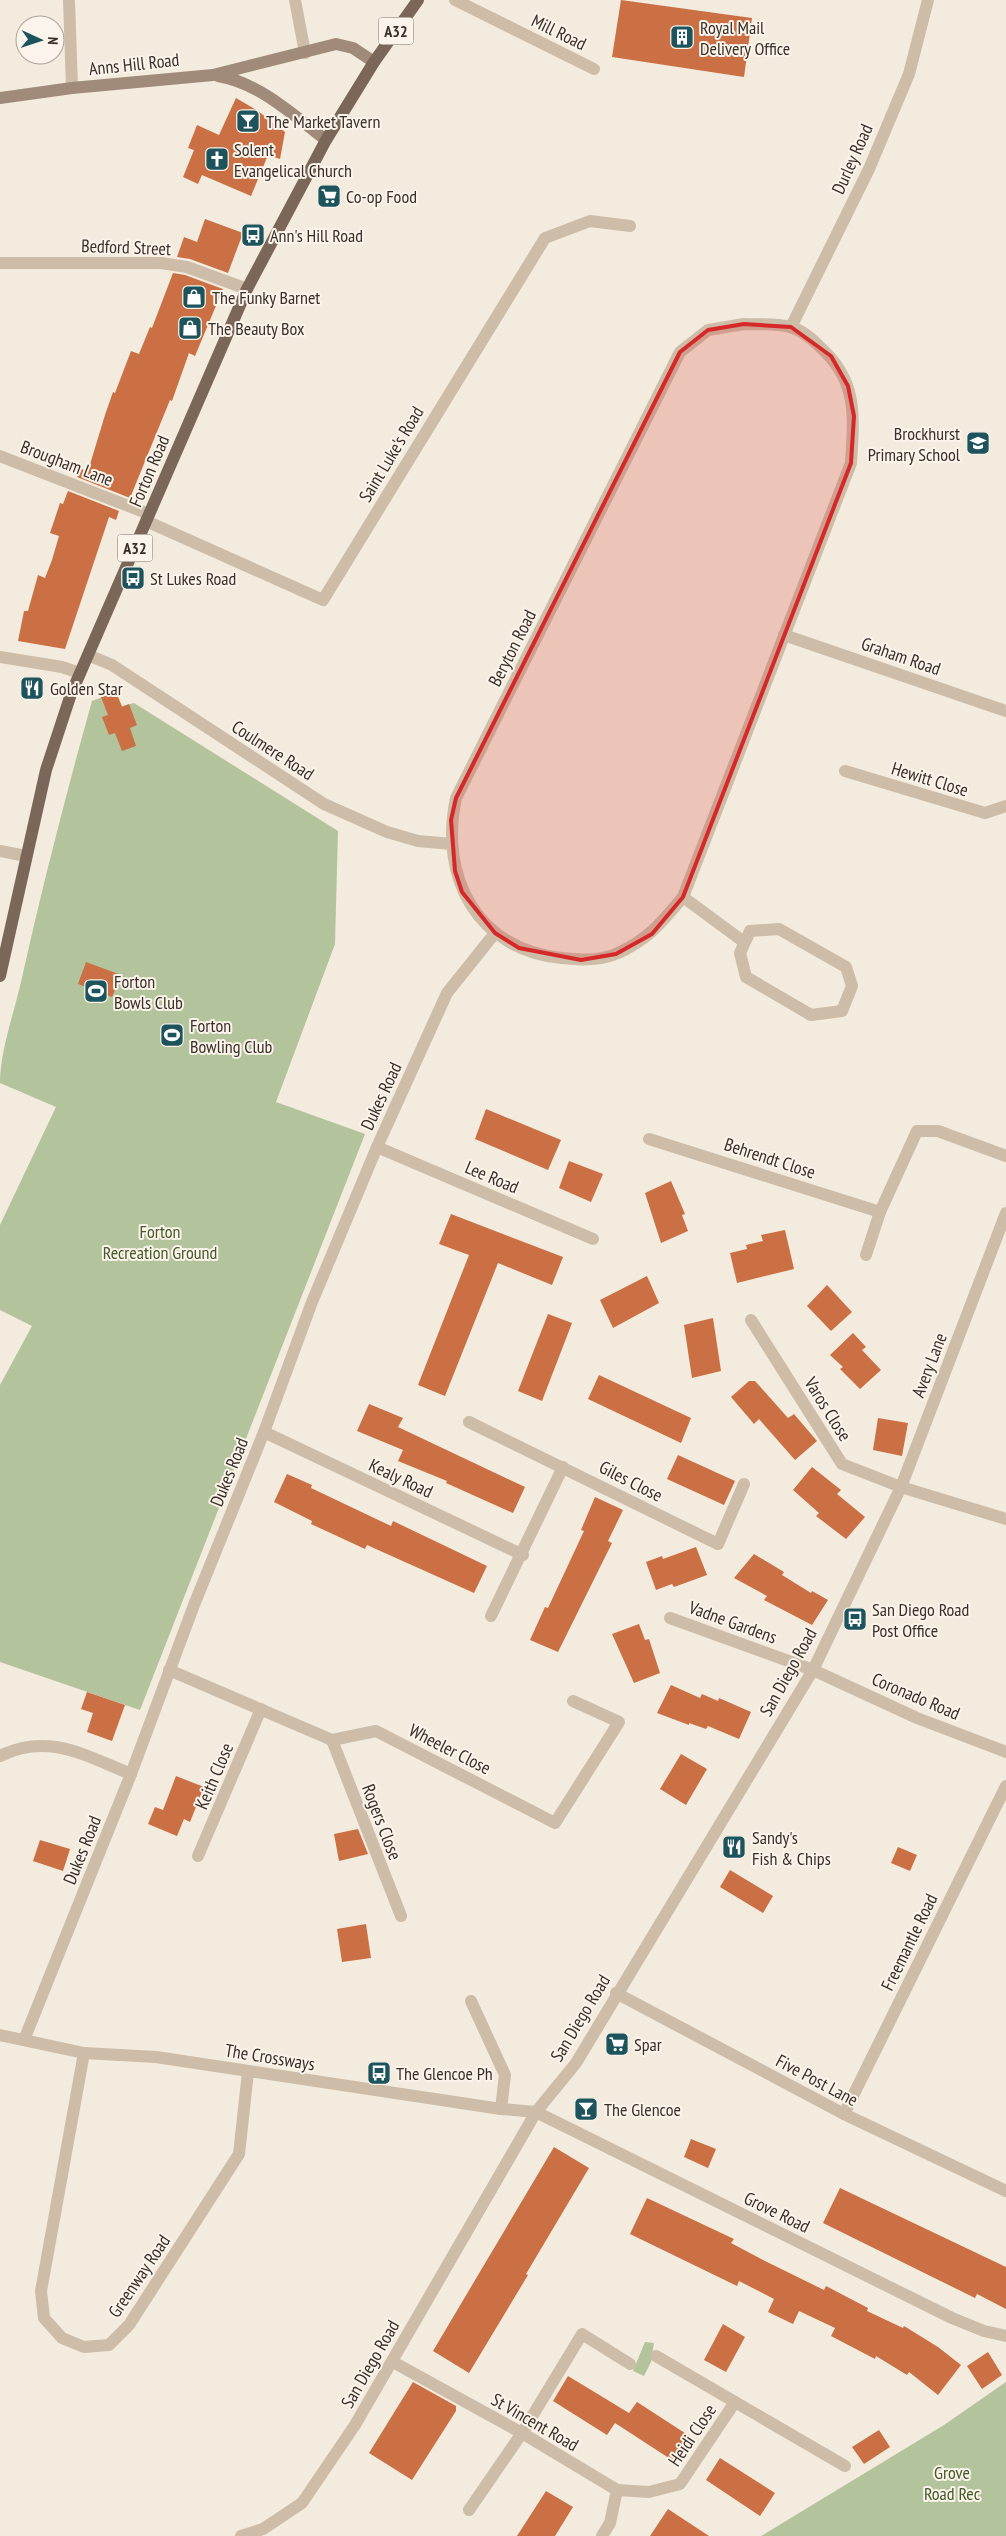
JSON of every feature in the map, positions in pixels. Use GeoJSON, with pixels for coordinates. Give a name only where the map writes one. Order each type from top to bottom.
{"type":"FeatureCollection","features":[{"type":"Feature","properties":{"kind":"main road","name":"A32"},"geometry":{"type":"LineString","coordinates":[[374,62],[418,0]]}},
{"type":"Feature","properties":{"kind":"main road","name":"Forton Road"},"geometry":{"type":"LineString","coordinates":[[0,976],[51,753],[80,673],[247,289],[326,140],[374,62]]}},
{"type":"Feature","properties":{"kind":"street"},"geometry":{"type":"LineString","coordinates":[[69,0],[72,88]]}},
{"type":"Feature","properties":{"kind":"street"},"geometry":{"type":"LineString","coordinates":[[295,0],[305,53]]}},
{"type":"Feature","properties":{"kind":"street","name":"Mill Road"},"geometry":{"type":"LineString","coordinates":[[455,0],[594,69]]}},
{"type":"Feature","properties":{"kind":"street","name":"Durley Road"},"geometry":{"type":"LineString","coordinates":[[791,327],[869,169],[898,100],[908,74],[928,0]]}},
{"type":"Feature","properties":{"kind":"street","name":"Anns Hill Road"},"geometry":{"type":"LineString","coordinates":[[0,98],[72,88],[213,75],[336,44],[344,45],[374,62]]}},
{"type":"Feature","properties":{"kind":"street","name":"Anns Hill Road"},"geometry":{"type":"LineString","coordinates":[[213,75],[236,80],[262,92],[326,140]]}},
{"type":"Feature","properties":{"kind":"street","name":"Saint Luke's Road"},"geometry":{"type":"LineString","coordinates":[[148,518],[323,600],[545,238],[590,222],[630,226]]}},
{"type":"Feature","properties":{"kind":"street","name":"Bedford Street"},"geometry":{"type":"LineString","coordinates":[[0,263],[161,263],[188,267],[247,289]]}},
{"type":"Feature","properties":{"kind":"street","name":"Beryton Road"},"geometry":{"type":"LineString","coordinates":[[744,324],[791,327],[813,340],[831,356],[848,386],[854,416],[850,463],[683,897],[652,934],[616,954],[581,960],[546,957],[519,948],[495,933],[462,892],[455,871],[452,844],[451,820],[456,798],[680,352],[708,330],[744,324]]}},
{"type":"Feature","properties":{"kind":"street","name":"Brougham Lane"},"geometry":{"type":"LineString","coordinates":[[0,456],[148,518]]}},
{"type":"Feature","properties":{"kind":"street","name":"Graham Road"},"geometry":{"type":"LineString","coordinates":[[784,635],[1006,711]]}},
{"type":"Feature","properties":{"kind":"street","name":"Coulmere Road"},"geometry":{"type":"LineString","coordinates":[[88,655],[112,665],[324,804],[387,832],[418,841],[452,844]]}},
{"type":"Feature","properties":{"kind":"street"},"geometry":{"type":"LineString","coordinates":[[0,657],[62,667],[80,673]]}},
{"type":"Feature","properties":{"kind":"street","name":"Hewitt Close"},"geometry":{"type":"LineString","coordinates":[[844,771],[985,813],[1006,806]]}},
{"type":"Feature","properties":{"kind":"street"},"geometry":{"type":"LineString","coordinates":[[0,852],[26,856]]}},
{"type":"Feature","properties":{"kind":"street"},"geometry":{"type":"LineString","coordinates":[[683,897],[744,942]]}},
{"type":"Feature","properties":{"kind":"street"},"geometry":{"type":"LineString","coordinates":[[779,929],[846,967],[852,986],[842,1011],[811,1015],[746,977],[740,954],[744,942],[750,931],[779,929]]}},
{"type":"Feature","properties":{"kind":"street","name":"Dukes Road"},"geometry":{"type":"LineString","coordinates":[[24,2040],[131,1774],[169,1670],[264,1432],[312,1302],[377,1147],[447,993],[495,933]]}},
{"type":"Feature","properties":{"kind":"street"},"geometry":{"type":"LineString","coordinates":[[866,1255],[880,1212],[916,1131],[938,1131],[1006,1156]]}},
{"type":"Feature","properties":{"kind":"street","name":"Behrendt Close"},"geometry":{"type":"LineString","coordinates":[[649,1138],[880,1212]]}},
{"type":"Feature","properties":{"kind":"street","name":"Lee Road"},"geometry":{"type":"LineString","coordinates":[[377,1147],[593,1239]]}},
{"type":"Feature","properties":{"kind":"street","name":"Avery Lane"},"geometry":{"type":"LineString","coordinates":[[879,1528],[901,1486],[1002,1239],[1006,1213]]}},
{"type":"Feature","properties":{"kind":"street","name":"Varos Close"},"geometry":{"type":"LineString","coordinates":[[751,1320],[842,1464],[901,1486],[1006,1519]]}},
{"type":"Feature","properties":{"kind":"street","name":"Giles Close"},"geometry":{"type":"LineString","coordinates":[[469,1422],[718,1544],[744,1484]]}},
{"type":"Feature","properties":{"kind":"street","name":"Kealy Road"},"geometry":{"type":"LineString","coordinates":[[264,1432],[523,1555]]}},
{"type":"Feature","properties":{"kind":"street"},"geometry":{"type":"LineString","coordinates":[[491,1616],[523,1555],[564,1467]]}},
{"type":"Feature","properties":{"kind":"street","name":"San Diego Road"},"geometry":{"type":"LineString","coordinates":[[242,2536],[263,2528],[302,2503],[355,2425],[536,2112],[576,2063],[813,1670],[879,1528]]}},
{"type":"Feature","properties":{"kind":"street","name":"Vadne Gardens"},"geometry":{"type":"LineString","coordinates":[[670,1618],[813,1670]]}},
{"type":"Feature","properties":{"kind":"street"},"geometry":{"type":"LineString","coordinates":[[169,1670],[332,1740]]}},
{"type":"Feature","properties":{"kind":"street","name":"Coronado Road"},"geometry":{"type":"LineString","coordinates":[[813,1670],[917,1718],[1006,1752]]}},
{"type":"Feature","properties":{"kind":"street","name":"Wheeler Close"},"geometry":{"type":"LineString","coordinates":[[332,1740],[376,1731],[555,1822],[619,1722],[573,1701]]}},
{"type":"Feature","properties":{"kind":"street","name":"Keith Close"},"geometry":{"type":"LineString","coordinates":[[198,1856],[261,1709]]}},
{"type":"Feature","properties":{"kind":"street","name":"Rogers Close"},"geometry":{"type":"LineString","coordinates":[[332,1740],[400,1916]]}},
{"type":"Feature","properties":{"kind":"street"},"geometry":{"type":"LineString","coordinates":[[0,1756],[32,1745],[62,1746],[131,1774]]}},
{"type":"Feature","properties":{"kind":"street","name":"Freemantle Road"},"geometry":{"type":"LineString","coordinates":[[844,2114],[1006,1786]]}},
{"type":"Feature","properties":{"kind":"street","name":"Five Post Lane"},"geometry":{"type":"LineString","coordinates":[[616,1994],[844,2114],[1006,2192]]}},
{"type":"Feature","properties":{"kind":"street"},"geometry":{"type":"LineString","coordinates":[[471,2001],[505,2075],[501,2109]]}},
{"type":"Feature","properties":{"kind":"street","name":"The Crossways"},"geometry":{"type":"LineString","coordinates":[[0,2035],[84,2053],[156,2057],[501,2109],[536,2112]]}},
{"type":"Feature","properties":{"kind":"street","name":"Greenway Road"},"geometry":{"type":"LineString","coordinates":[[84,2053],[41,2291],[44,2318],[62,2338],[84,2347],[109,2344],[129,2325],[239,2154],[248,2072]]}},
{"type":"Feature","properties":{"kind":"street","name":"Grove Road"},"geometry":{"type":"LineString","coordinates":[[536,2112],[952,2318],[984,2331],[1006,2336]]}},
{"type":"Feature","properties":{"kind":"street"},"geometry":{"type":"LineString","coordinates":[[469,2510],[522,2433],[582,2334],[630,2364]]}},
{"type":"Feature","properties":{"kind":"street","name":"Heidi Close"},"geometry":{"type":"LineString","coordinates":[[656,2356],[845,2466]]}},
{"type":"Feature","properties":{"kind":"street","name":"St Vincent Road"},"geometry":{"type":"LineString","coordinates":[[393,2362],[522,2433],[617,2490]]}},
{"type":"Feature","properties":{"kind":"street","name":"Heidi Close"},"geometry":{"type":"LineString","coordinates":[[617,2490],[649,2492],[680,2484],[735,2402]]}},
{"type":"Feature","properties":{"kind":"street"},"geometry":{"type":"LineString","coordinates":[[602,2536],[610,2523],[617,2490]]}},
{"type":"Feature","properties":{"kind":"highlighted area"},"geometry":{"type":"Polygon","coordinates":[[[744,324],[791,327],[831,356],[848,386],[854,416],[851,463],[683,897],[652,934],[616,954],[581,960],[519,948],[495,933],[462,892],[455,871],[451,820],[456,798],[680,352],[708,330],[744,324]]]}},
{"type":"Feature","properties":{"kind":"green space","name":"Forton Recreation Ground"},"geometry":{"type":"Polygon","coordinates":[[[116,692],[122,706],[134,703],[338,831],[335,944],[276,1102],[365,1134],[140,1710],[0,1662],[0,1385],[32,1326],[0,1310],[0,1225],[56,1107],[0,1083],[2,1058],[46,876],[92,701],[116,692]]]}},
{"type":"Feature","properties":{"kind":"green space"},"geometry":{"type":"Polygon","coordinates":[[[645,2342],[654,2343],[651,2362],[644,2376],[633,2371],[645,2342]]]}},
{"type":"Feature","properties":{"kind":"green space","name":"Grove Road Rec"},"geometry":{"type":"Polygon","coordinates":[[[1006,2382],[1006,2536],[761,2536],[944,2425],[1006,2382]]]}},
{"type":"Feature","properties":{"kind":"building","name":"Royal Mail Delivery Office"},"geometry":{"type":"Polygon","coordinates":[[[621,0],[752,18],[744,77],[612,57],[621,0]]]}},
{"type":"Feature","properties":{"kind":"building"},"geometry":{"type":"Polygon","coordinates":[[[236,98],[258,111],[285,132],[280,159],[268,155],[251,196],[202,175],[198,184],[183,177],[194,150],[188,148],[197,125],[219,135],[236,98]]]}},
{"type":"Feature","properties":{"kind":"building"},"geometry":{"type":"Polygon","coordinates":[[[205,219],[243,233],[228,273],[190,259],[177,257],[184,237],[197,242],[205,219]]]}},
{"type":"Feature","properties":{"kind":"building"},"geometry":{"type":"Polygon","coordinates":[[[173,273],[185,275],[223,289],[195,356],[189,353],[172,401],[170,400],[130,498],[77,477],[81,469],[88,471],[113,392],[115,393],[131,351],[139,354],[150,327],[152,328],[173,273]]]}},
{"type":"Feature","properties":{"kind":"building"},"geometry":{"type":"Polygon","coordinates":[[[68,491],[119,511],[116,520],[109,517],[65,649],[18,641],[24,611],[28,611],[38,575],[45,578],[52,560],[59,536],[50,533],[60,503],[63,504],[68,491]]]}},
{"type":"Feature","properties":{"kind":"building"},"geometry":{"type":"Polygon","coordinates":[[[116,692],[122,707],[129,704],[137,725],[130,728],[136,746],[122,751],[115,733],[109,735],[102,717],[108,715],[101,697],[116,692]]]}},
{"type":"Feature","properties":{"kind":"building"},"geometry":{"type":"Polygon","coordinates":[[[86,962],[121,975],[112,997],[78,984],[86,962]]]}},
{"type":"Feature","properties":{"kind":"building"},"geometry":{"type":"Polygon","coordinates":[[[486,1109],[561,1140],[548,1170],[475,1139],[486,1109]]]}},
{"type":"Feature","properties":{"kind":"building"},"geometry":{"type":"Polygon","coordinates":[[[569,1161],[603,1174],[591,1202],[559,1188],[569,1161]]]}},
{"type":"Feature","properties":{"kind":"building"},"geometry":{"type":"Polygon","coordinates":[[[671,1181],[685,1214],[682,1215],[688,1231],[661,1243],[645,1193],[671,1181]]]}},
{"type":"Feature","properties":{"kind":"building"},"geometry":{"type":"Polygon","coordinates":[[[451,1214],[563,1257],[552,1285],[498,1263],[445,1396],[418,1385],[469,1255],[439,1244],[451,1214]]]}},
{"type":"Feature","properties":{"kind":"building"},"geometry":{"type":"Polygon","coordinates":[[[785,1230],[794,1269],[737,1283],[730,1253],[747,1249],[746,1245],[763,1241],[761,1235],[785,1230]]]}},
{"type":"Feature","properties":{"kind":"building"},"geometry":{"type":"Polygon","coordinates":[[[647,1276],[659,1303],[613,1328],[600,1300],[647,1276]]]}},
{"type":"Feature","properties":{"kind":"building"},"geometry":{"type":"Polygon","coordinates":[[[827,1285],[852,1312],[831,1331],[807,1306],[827,1285]]]}},
{"type":"Feature","properties":{"kind":"building"},"geometry":{"type":"Polygon","coordinates":[[[548,1314],[572,1323],[542,1401],[518,1391],[548,1314]]]}},
{"type":"Feature","properties":{"kind":"building"},"geometry":{"type":"Polygon","coordinates":[[[713,1318],[721,1371],[692,1378],[684,1325],[713,1318]]]}},
{"type":"Feature","properties":{"kind":"building"},"geometry":{"type":"Polygon","coordinates":[[[853,1333],[866,1347],[862,1350],[881,1370],[860,1389],[840,1369],[843,1367],[830,1355],[853,1333]]]}},
{"type":"Feature","properties":{"kind":"building"},"geometry":{"type":"Polygon","coordinates":[[[599,1375],[691,1418],[681,1443],[588,1399],[599,1375]]]}},
{"type":"Feature","properties":{"kind":"building"},"geometry":{"type":"Polygon","coordinates":[[[749,1381],[755,1381],[788,1418],[794,1414],[817,1441],[795,1460],[759,1419],[754,1424],[731,1397],[749,1381]]]}},
{"type":"Feature","properties":{"kind":"building"},"geometry":{"type":"Polygon","coordinates":[[[369,1404],[403,1418],[398,1427],[525,1487],[513,1513],[446,1483],[447,1481],[398,1461],[403,1450],[357,1431],[369,1404]]]}},
{"type":"Feature","properties":{"kind":"building"},"geometry":{"type":"Polygon","coordinates":[[[878,1418],[908,1423],[902,1456],[873,1450],[878,1418]]]}},
{"type":"Feature","properties":{"kind":"building"},"geometry":{"type":"Polygon","coordinates":[[[678,1455],[735,1481],[724,1505],[667,1479],[678,1455]]]}},
{"type":"Feature","properties":{"kind":"building"},"geometry":{"type":"Polygon","coordinates":[[[812,1467],[841,1490],[837,1494],[865,1517],[846,1539],[816,1516],[819,1513],[793,1490],[812,1467]]]}},
{"type":"Feature","properties":{"kind":"building"},"geometry":{"type":"Polygon","coordinates":[[[287,1474],[312,1485],[311,1488],[391,1526],[393,1521],[487,1566],[474,1593],[367,1545],[365,1549],[311,1524],[312,1521],[274,1502],[287,1474]]]}},
{"type":"Feature","properties":{"kind":"building"},"geometry":{"type":"Polygon","coordinates":[[[595,1497],[623,1510],[608,1541],[612,1543],[558,1652],[530,1640],[545,1607],[548,1608],[584,1531],[581,1530],[595,1497]]]}},
{"type":"Feature","properties":{"kind":"building"},"geometry":{"type":"Polygon","coordinates":[[[696,1547],[707,1575],[674,1587],[672,1584],[656,1590],[646,1562],[662,1556],[663,1559],[696,1547]]]}},
{"type":"Feature","properties":{"kind":"building"},"geometry":{"type":"Polygon","coordinates":[[[754,1554],[784,1572],[782,1575],[811,1593],[812,1591],[828,1600],[812,1625],[764,1600],[767,1596],[734,1578],[754,1554]]]}},
{"type":"Feature","properties":{"kind":"building"},"geometry":{"type":"Polygon","coordinates":[[[639,1624],[645,1640],[649,1639],[660,1673],[634,1683],[612,1634],[639,1624]]]}},
{"type":"Feature","properties":{"kind":"building"},"geometry":{"type":"Polygon","coordinates":[[[671,1685],[700,1698],[702,1694],[718,1701],[719,1698],[751,1712],[739,1739],[708,1726],[706,1729],[689,1723],[689,1725],[657,1713],[671,1685]]]}},
{"type":"Feature","properties":{"kind":"building"},"geometry":{"type":"Polygon","coordinates":[[[87,1692],[125,1705],[112,1741],[87,1732],[93,1713],[81,1709],[87,1692]]]}},
{"type":"Feature","properties":{"kind":"building"},"geometry":{"type":"Polygon","coordinates":[[[681,1754],[707,1769],[686,1805],[660,1789],[681,1754]]]}},
{"type":"Feature","properties":{"kind":"building"},"geometry":{"type":"Polygon","coordinates":[[[176,1776],[204,1787],[190,1822],[184,1819],[177,1836],[148,1824],[155,1807],[163,1810],[176,1776]]]}},
{"type":"Feature","properties":{"kind":"building"},"geometry":{"type":"Polygon","coordinates":[[[358,1829],[368,1854],[339,1861],[334,1834],[358,1829]]]}},
{"type":"Feature","properties":{"kind":"building"},"geometry":{"type":"Polygon","coordinates":[[[40,1840],[70,1849],[63,1871],[33,1861],[40,1840]]]}},
{"type":"Feature","properties":{"kind":"building"},"geometry":{"type":"Polygon","coordinates":[[[898,1847],[917,1855],[910,1871],[891,1863],[898,1847]]]}},
{"type":"Feature","properties":{"kind":"building"},"geometry":{"type":"Polygon","coordinates":[[[730,1870],[773,1896],[763,1913],[720,1887],[730,1870]]]}},
{"type":"Feature","properties":{"kind":"building"},"geometry":{"type":"Polygon","coordinates":[[[366,1924],[371,1958],[342,1962],[337,1929],[366,1924]]]}},
{"type":"Feature","properties":{"kind":"building"},"geometry":{"type":"Polygon","coordinates":[[[691,2139],[716,2149],[708,2168],[684,2157],[691,2139]]]}},
{"type":"Feature","properties":{"kind":"building"},"geometry":{"type":"Polygon","coordinates":[[[554,2147],[589,2168],[469,2373],[433,2351],[554,2147]]]}},
{"type":"Feature","properties":{"kind":"building"},"geometry":{"type":"Polygon","coordinates":[[[840,2188],[1006,2267],[1006,2309],[977,2294],[975,2298],[823,2223],[840,2188]]]}},
{"type":"Feature","properties":{"kind":"building"},"geometry":{"type":"Polygon","coordinates":[[[647,2198],[734,2239],[731,2243],[765,2261],[824,2290],[826,2286],[868,2308],[867,2311],[903,2328],[904,2326],[938,2347],[961,2365],[938,2395],[909,2372],[907,2375],[876,2356],[875,2359],[831,2336],[835,2328],[799,2311],[793,2324],[768,2312],[774,2299],[739,2281],[737,2286],[630,2234],[647,2198]]]}},
{"type":"Feature","properties":{"kind":"building"},"geometry":{"type":"Polygon","coordinates":[[[723,2324],[745,2337],[726,2372],[704,2360],[723,2324]]]}},
{"type":"Feature","properties":{"kind":"building"},"geometry":{"type":"Polygon","coordinates":[[[988,2352],[1002,2375],[982,2389],[967,2366],[988,2352]]]}},
{"type":"Feature","properties":{"kind":"building"},"geometry":{"type":"Polygon","coordinates":[[[568,2376],[629,2413],[637,2402],[691,2437],[675,2462],[615,2423],[607,2435],[553,2401],[568,2376]]]}},
{"type":"Feature","properties":{"kind":"building"},"geometry":{"type":"Polygon","coordinates":[[[413,2382],[456,2406],[456,2411],[412,2480],[369,2453],[413,2382]]]}},
{"type":"Feature","properties":{"kind":"building"},"geometry":{"type":"Polygon","coordinates":[[[879,2430],[890,2447],[864,2464],[852,2447],[879,2430]]]}},
{"type":"Feature","properties":{"kind":"building"},"geometry":{"type":"Polygon","coordinates":[[[720,2458],[775,2493],[760,2516],[706,2480],[720,2458]]]}},
{"type":"Feature","properties":{"kind":"building"},"geometry":{"type":"Polygon","coordinates":[[[546,2491],[573,2507],[555,2536],[517,2536],[546,2491]]]}},
{"type":"Feature","properties":{"kind":"building"},"geometry":{"type":"Polygon","coordinates":[[[668,2509],[709,2536],[650,2536],[668,2509]]]}},
{"type":"Feature","properties":{"kind":"place","name":"Royal Mail Delivery Office"},"geometry":{"type":"Point","coordinates":[682,37]}},
{"type":"Feature","properties":{"kind":"place","name":"The Market Tavern"},"geometry":{"type":"Point","coordinates":[248,121]}},
{"type":"Feature","properties":{"kind":"place","name":"Solent Evangelical Church"},"geometry":{"type":"Point","coordinates":[217,159]}},
{"type":"Feature","properties":{"kind":"place","name":"Co-op Food"},"geometry":{"type":"Point","coordinates":[329,196]}},
{"type":"Feature","properties":{"kind":"place","name":"Ann's Hill Road"},"geometry":{"type":"Point","coordinates":[253,235]}},
{"type":"Feature","properties":{"kind":"place","name":"The Funky Barnet"},"geometry":{"type":"Point","coordinates":[194,297]}},
{"type":"Feature","properties":{"kind":"place","name":"The Beauty Box"},"geometry":{"type":"Point","coordinates":[190,328]}},
{"type":"Feature","properties":{"kind":"place","name":"Brockhurst Primary School"},"geometry":{"type":"Point","coordinates":[978,443]}},
{"type":"Feature","properties":{"kind":"place","name":"St Lukes Road"},"geometry":{"type":"Point","coordinates":[133,578]}},
{"type":"Feature","properties":{"kind":"place","name":"Golden Star"},"geometry":{"type":"Point","coordinates":[32,688]}},
{"type":"Feature","properties":{"kind":"place","name":"Forton Bowls Club"},"geometry":{"type":"Point","coordinates":[96,991]}},
{"type":"Feature","properties":{"kind":"place","name":"Forton Bowling Club"},"geometry":{"type":"Point","coordinates":[172,1035]}},
{"type":"Feature","properties":{"kind":"place","name":"San Diego Road Post Office"},"geometry":{"type":"Point","coordinates":[855,1619]}},
{"type":"Feature","properties":{"kind":"place","name":"Sandy's Fish & Chips"},"geometry":{"type":"Point","coordinates":[734,1847]}},
{"type":"Feature","properties":{"kind":"place","name":"Spar"},"geometry":{"type":"Point","coordinates":[617,2044]}},
{"type":"Feature","properties":{"kind":"place","name":"The Glencoe Ph"},"geometry":{"type":"Point","coordinates":[379,2073]}},
{"type":"Feature","properties":{"kind":"place","name":"The Glencoe"},"geometry":{"type":"Point","coordinates":[586,2109]}}]}
